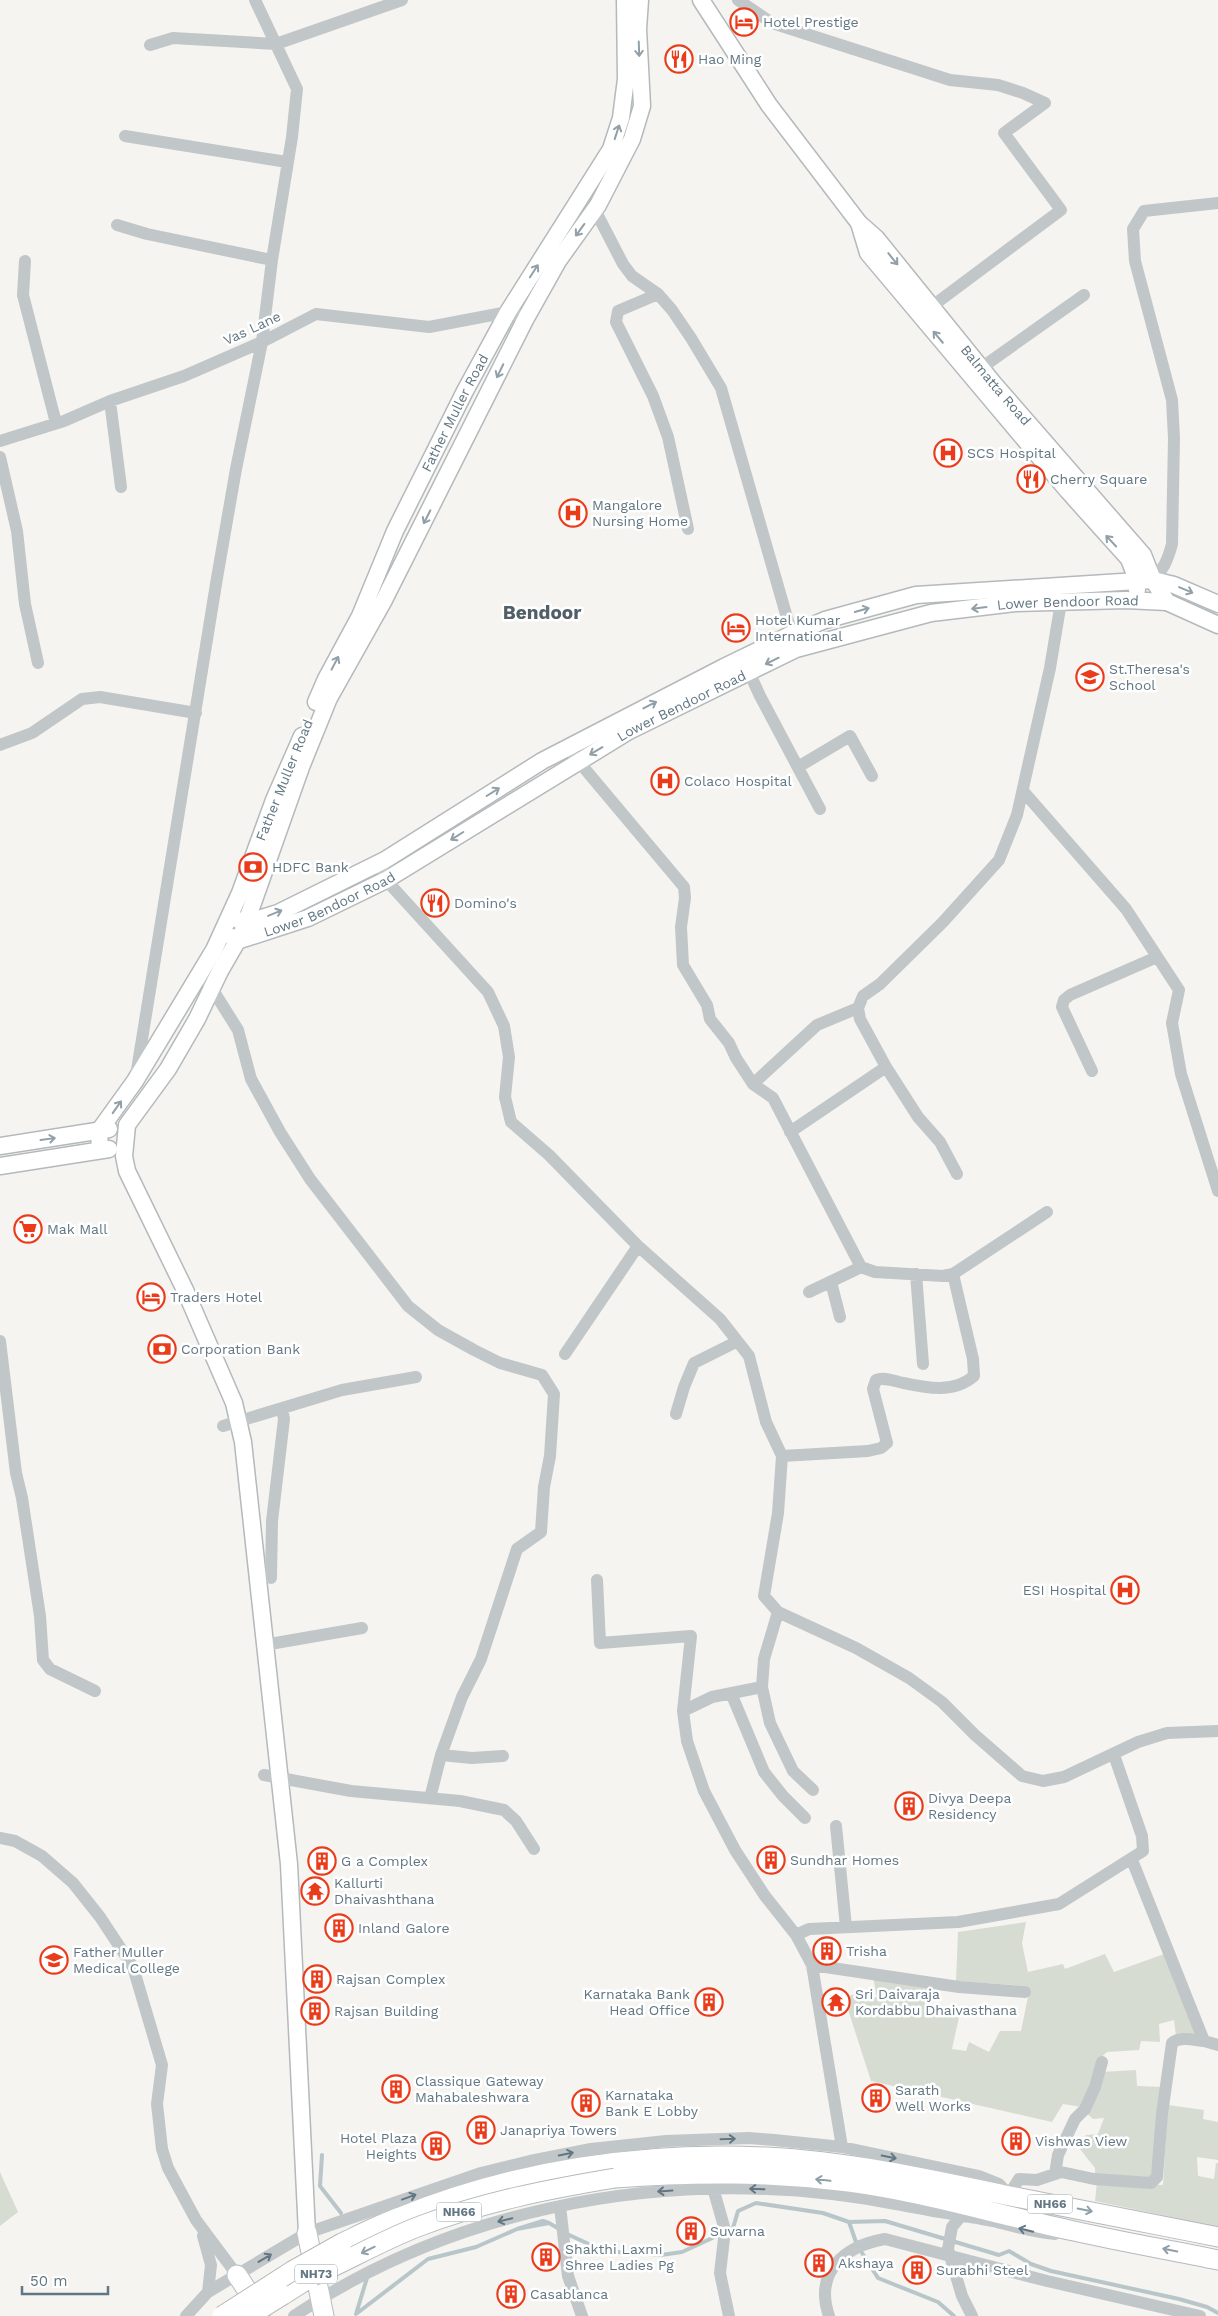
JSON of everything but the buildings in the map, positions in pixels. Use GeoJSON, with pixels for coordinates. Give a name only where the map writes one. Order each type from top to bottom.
{"type":"FeatureCollection","features":[{"type":"Feature","properties":{"kind":"highway","name":"NH66"},"geometry":{"type":"LineString","coordinates":[[249,2316],[313,2276],[420,2226],[466,2210],[613,2171],[679,2157],[768,2157],[817,2161],[1009,2195],[1218,2237]]}},
{"type":"Feature","properties":{"kind":"highway","name":"NH66"},"geometry":{"type":"LineString","coordinates":[[222,2316],[292,2271],[342,2243],[399,2217],[517,2180],[549,2172],[734,2173],[849,2182],[964,2203],[1074,2231],[1218,2260]]}},
{"type":"Feature","properties":{"kind":"highway","name":"NH73"},"geometry":{"type":"LineString","coordinates":[[307,2233],[323,2307]]}},
{"type":"Feature","properties":{"kind":"highway"},"geometry":{"type":"LineString","coordinates":[[237,2275],[264,2316]]}},
{"type":"Feature","properties":{"kind":"main road","name":"Father Muller Road"},"geometry":{"type":"LineString","coordinates":[[99,1131],[135,1081],[201,971],[230,916],[274,800],[326,679],[360,616],[395,531],[434,451],[508,312],[611,149],[621,118],[626,79],[625,0]]}},
{"type":"Feature","properties":{"kind":"main road"},"geometry":{"type":"LineString","coordinates":[[307,2233],[289,1864],[272,1777],[255,1539],[240,1423],[234,1403],[185,1290],[127,1171],[124,1156],[127,1125],[168,1069],[197,1019],[237,941],[245,924],[298,775],[329,698],[384,600],[526,318],[558,261],[595,210],[632,139],[642,106],[638,29],[640,0]]}},
{"type":"Feature","properties":{"kind":"main road","name":"Balmatta Road"},"geometry":{"type":"LineString","coordinates":[[701,0],[769,105],[859,223],[876,238],[981,368],[1142,555],[1153,580],[1167,602]]}},
{"type":"Feature","properties":{"kind":"main road","name":"Balmatta Road"},"geometry":{"type":"LineString","coordinates":[[859,223],[868,252],[1103,532],[1129,559],[1140,600]]}},
{"type":"Feature","properties":{"kind":"main road"},"geometry":{"type":"LineString","coordinates":[[230,916],[245,924],[278,913],[379,864],[542,761],[794,641],[826,620],[916,595],[1153,580],[1174,585],[1218,604]]}},
{"type":"Feature","properties":{"kind":"main road","name":"Lower Bendoor Road"},"geometry":{"type":"LineString","coordinates":[[237,941],[308,918],[386,880],[629,731],[749,672],[794,641],[931,614],[1015,603],[1140,600],[1167,602]]}},
{"type":"Feature","properties":{"kind":"main road"},"geometry":{"type":"LineString","coordinates":[[1167,602],[1218,625]]}},
{"type":"Feature","properties":{"kind":"main road"},"geometry":{"type":"LineString","coordinates":[[222,931],[237,941]]}},
{"type":"Feature","properties":{"kind":"main road"},"geometry":{"type":"LineString","coordinates":[[0,1146],[127,1125]]}},
{"type":"Feature","properties":{"kind":"main road"},"geometry":{"type":"LineString","coordinates":[[99,1131],[100,1150]]}},
{"type":"Feature","properties":{"kind":"main road"},"geometry":{"type":"LineString","coordinates":[[0,1166],[125,1147]]}},
{"type":"Feature","properties":{"kind":"street"},"geometry":{"type":"LineString","coordinates":[[135,1081],[236,469],[262,342],[272,260],[292,137],[297,89],[254,0]]}},
{"type":"Feature","properties":{"kind":"street"},"geometry":{"type":"LineString","coordinates":[[150,45],[173,38],[276,44],[402,0]]}},
{"type":"Feature","properties":{"kind":"street"},"geometry":{"type":"LineString","coordinates":[[738,0],[772,24],[950,80],[998,85],[1045,103],[1004,133],[1061,210],[931,307]]}},
{"type":"Feature","properties":{"kind":"street"},"geometry":{"type":"LineString","coordinates":[[125,136],[287,162]]}},
{"type":"Feature","properties":{"kind":"street"},"geometry":{"type":"LineString","coordinates":[[1153,580],[1161,572],[1168,560],[1172,544],[1174,438],[1172,400],[1135,261],[1132,229],[1144,210],[1218,203]]}},
{"type":"Feature","properties":{"kind":"street"},"geometry":{"type":"LineString","coordinates":[[595,210],[623,264],[632,276],[658,294],[681,322],[721,388],[794,641]]}},
{"type":"Feature","properties":{"kind":"street"},"geometry":{"type":"LineString","coordinates":[[117,224],[147,234],[272,260]]}},
{"type":"Feature","properties":{"kind":"street"},"geometry":{"type":"LineString","coordinates":[[25,261],[23,295],[56,423]]}},
{"type":"Feature","properties":{"kind":"street"},"geometry":{"type":"LineString","coordinates":[[658,294],[618,311],[616,322],[653,396],[668,437],[688,529]]}},
{"type":"Feature","properties":{"kind":"street"},"geometry":{"type":"LineString","coordinates":[[981,368],[1084,295]]}},
{"type":"Feature","properties":{"kind":"street","name":"Vas Lane"},"geometry":{"type":"LineString","coordinates":[[0,441],[56,423],[184,376],[262,342],[316,314],[429,327],[508,312],[526,318]]}},
{"type":"Feature","properties":{"kind":"street"},"geometry":{"type":"LineString","coordinates":[[110,402],[121,486]]}},
{"type":"Feature","properties":{"kind":"street"},"geometry":{"type":"LineString","coordinates":[[0,456],[17,531],[25,604],[38,663]]}},
{"type":"Feature","properties":{"kind":"street"},"geometry":{"type":"LineString","coordinates":[[957,1174],[940,1142],[918,1117],[886,1067],[860,1019],[858,1008],[864,996],[880,984],[943,922],[999,860],[1017,815],[1023,791],[1050,668],[1061,602]]}},
{"type":"Feature","properties":{"kind":"street"},"geometry":{"type":"LineString","coordinates":[[749,672],[820,809]]}},
{"type":"Feature","properties":{"kind":"street"},"geometry":{"type":"LineString","coordinates":[[0,745],[32,733],[82,699],[100,697],[196,713]]}},
{"type":"Feature","properties":{"kind":"street"},"geometry":{"type":"LineString","coordinates":[[798,767],[850,736],[872,776]]}},
{"type":"Feature","properties":{"kind":"street"},"geometry":{"type":"LineString","coordinates":[[567,748],[684,887],[685,898],[681,927],[682,965],[707,1005],[710,1019],[729,1043],[736,1058],[753,1084],[773,1098],[861,1267],[875,1272],[943,1276],[952,1274],[1047,1212]]}},
{"type":"Feature","properties":{"kind":"street"},"geometry":{"type":"LineString","coordinates":[[1023,791],[1126,909],[1179,990],[1172,1023],[1181,1074],[1218,1191]]}},
{"type":"Feature","properties":{"kind":"street"},"geometry":{"type":"LineString","coordinates":[[379,864],[386,880],[488,992],[504,1026],[509,1057],[505,1097],[511,1122],[549,1155],[638,1246],[720,1319],[736,1342],[749,1356],[766,1422],[782,1456],[778,1513],[764,1596],[778,1612],[856,1648],[909,1678],[942,1702],[975,1735],[1022,1776],[1043,1781],[1064,1777],[1138,1742],[1167,1733],[1218,1731]]}},
{"type":"Feature","properties":{"kind":"street"},"geometry":{"type":"LineString","coordinates":[[1092,1070],[1062,1007],[1064,1000],[1070,995],[1157,957]]}},
{"type":"Feature","properties":{"kind":"street"},"geometry":{"type":"LineString","coordinates":[[201,971],[238,1030],[251,1079],[280,1132],[310,1179],[408,1306],[438,1330],[474,1350],[500,1363],[542,1376],[554,1394],[550,1456],[544,1487],[541,1532],[517,1549],[481,1658],[462,1697],[441,1755],[430,1798]]}},
{"type":"Feature","properties":{"kind":"street"},"geometry":{"type":"LineString","coordinates":[[753,1084],[817,1025],[858,1008]]}},
{"type":"Feature","properties":{"kind":"street"},"geometry":{"type":"LineString","coordinates":[[790,1132],[886,1067]]}},
{"type":"Feature","properties":{"kind":"street"},"geometry":{"type":"LineString","coordinates":[[565,1354],[638,1246]]}},
{"type":"Feature","properties":{"kind":"street"},"geometry":{"type":"LineString","coordinates":[[809,1292],[861,1267]]}},
{"type":"Feature","properties":{"kind":"street"},"geometry":{"type":"LineString","coordinates":[[916,1274],[923,1364]]}},
{"type":"Feature","properties":{"kind":"street"},"geometry":{"type":"LineString","coordinates":[[782,1456],[868,1451],[880,1448],[887,1443],[873,1389],[876,1380],[886,1379],[932,1389],[948,1388],[974,1376],[973,1359],[952,1274]]}},
{"type":"Feature","properties":{"kind":"street"},"geometry":{"type":"LineString","coordinates":[[831,1282],[840,1317]]}},
{"type":"Feature","properties":{"kind":"street"},"geometry":{"type":"LineString","coordinates":[[0,1341],[16,1473],[22,1498],[40,1616],[42,1660],[50,1670],[95,1691]]}},
{"type":"Feature","properties":{"kind":"street"},"geometry":{"type":"LineString","coordinates":[[676,1414],[694,1363],[736,1342]]}},
{"type":"Feature","properties":{"kind":"street"},"geometry":{"type":"LineString","coordinates":[[223,1426],[240,1423],[342,1390],[416,1377]]}},
{"type":"Feature","properties":{"kind":"street"},"geometry":{"type":"LineString","coordinates":[[270,1578],[272,1521],[284,1419],[282,1409]]}},
{"type":"Feature","properties":{"kind":"street"},"geometry":{"type":"LineString","coordinates":[[597,1580],[600,1643],[692,1636],[683,1711],[686,1741],[704,1792],[735,1850],[765,1896],[796,1935],[812,1965],[842,2147]]}},
{"type":"Feature","properties":{"kind":"street"},"geometry":{"type":"LineString","coordinates":[[778,1612],[764,1659],[762,1687],[770,1723],[793,1771],[813,1790]]}},
{"type":"Feature","properties":{"kind":"street"},"geometry":{"type":"LineString","coordinates":[[264,1645],[362,1628]]}},
{"type":"Feature","properties":{"kind":"street"},"geometry":{"type":"LineString","coordinates":[[683,1711],[712,1698],[762,1687]]}},
{"type":"Feature","properties":{"kind":"street"},"geometry":{"type":"LineString","coordinates":[[732,1693],[764,1772],[783,1796],[805,1818]]}},
{"type":"Feature","properties":{"kind":"street"},"geometry":{"type":"LineString","coordinates":[[441,1755],[472,1758],[503,1756]]}},
{"type":"Feature","properties":{"kind":"street"},"geometry":{"type":"LineString","coordinates":[[796,1935],[809,1929],[958,1922],[1059,1904],[1132,1860],[1143,1851],[1142,1836],[1114,1755]]}},
{"type":"Feature","properties":{"kind":"street"},"geometry":{"type":"LineString","coordinates":[[272,1777],[351,1791],[460,1801],[504,1810],[516,1821],[534,1849]]}},
{"type":"Feature","properties":{"kind":"street"},"geometry":{"type":"LineString","coordinates":[[836,1826],[846,1927]]}},
{"type":"Feature","properties":{"kind":"street"},"geometry":{"type":"LineString","coordinates":[[0,1838],[15,1841],[42,1856],[73,1883],[100,1916],[133,1967],[162,2065],[158,2104],[162,2149],[168,2168],[196,2220],[237,2275]]}},
{"type":"Feature","properties":{"kind":"street"},"geometry":{"type":"LineString","coordinates":[[1132,1860],[1204,2041]]}},
{"type":"Feature","properties":{"kind":"street"},"geometry":{"type":"LineString","coordinates":[[812,1965],[960,1988],[1025,1992]]}},
{"type":"Feature","properties":{"kind":"street"},"geometry":{"type":"LineString","coordinates":[[186,2316],[208,2292],[307,2233],[481,2173],[591,2149],[666,2142],[749,2138],[802,2142],[842,2147],[979,2176],[999,2184],[1009,2195],[1019,2179],[1038,2180],[1061,2172],[1094,2179],[1151,2183],[1155,2181],[1172,2043],[1176,2039],[1181,2039],[1204,2041],[1218,2045]]}},
{"type":"Feature","properties":{"kind":"street"},"geometry":{"type":"LineString","coordinates":[[1055,2174],[1058,2155],[1074,2119],[1085,2109],[1102,2062]]}},
{"type":"Feature","properties":{"kind":"street"},"geometry":{"type":"LineString","coordinates":[[294,2316],[323,2307],[363,2275],[386,2262],[433,2242],[560,2206],[646,2193],[714,2188],[831,2194],[961,2216],[1034,2232],[1055,2234],[1074,2231]]}},
{"type":"Feature","properties":{"kind":"street"},"geometry":{"type":"LineString","coordinates":[[714,2188],[724,2235],[720,2273],[727,2315]]}},
{"type":"Feature","properties":{"kind":"street"},"geometry":{"type":"LineString","coordinates":[[560,2206],[568,2276],[582,2316]]}},
{"type":"Feature","properties":{"kind":"street"},"geometry":{"type":"LineString","coordinates":[[961,2216],[952,2227],[948,2249],[952,2256],[962,2296],[972,2316]]}},
{"type":"Feature","properties":{"kind":"street"},"geometry":{"type":"LineString","coordinates":[[196,2220],[211,2265],[208,2292]]}},
{"type":"Feature","properties":{"kind":"street"},"geometry":{"type":"LineString","coordinates":[[829,2316],[824,2301],[826,2278],[836,2261],[866,2244],[885,2239],[1048,2281],[1200,2316]]}},
{"type":"Feature","properties":{"kind":"shaded area"},"geometry":{"type":"Polygon","coordinates":[[[1026,1922],[1022,1943],[1028,1972],[1063,1964],[1065,1969],[1105,1954],[1114,1972],[1167,1953],[1199,2036],[1176,2036],[1174,2020],[1159,2024],[1160,2042],[1141,2041],[1139,2050],[1107,2052],[1099,2059],[1082,2107],[1063,2104],[1052,2122],[871,2081],[844,1997],[857,1994],[859,2000],[877,1997],[873,1977],[930,1987],[928,2013],[959,2017],[952,2049],[966,2051],[969,2042],[989,2052],[1000,2031],[1021,2031],[1028,1997],[1027,1986],[956,1981],[958,1932],[1026,1922]]]}},
{"type":"Feature","properties":{"kind":"shaded area"},"geometry":{"type":"Polygon","coordinates":[[[1136,2070],[1137,2086],[1164,2087],[1152,2181],[1095,2176],[1095,2168],[1080,2149],[1086,2135],[1098,2134],[1104,2118],[1093,2119],[1085,2112],[1101,2072],[1136,2070]]]}},
{"type":"Feature","properties":{"kind":"shaded area"},"geometry":{"type":"Polygon","coordinates":[[[1168,2105],[1204,2110],[1203,2119],[1218,2122],[1218,2160],[1197,2157],[1198,2176],[1214,2179],[1216,2163],[1218,2163],[1218,2227],[1095,2201],[1097,2182],[1163,2185],[1168,2105]]]}},
{"type":"Feature","properties":{"kind":"shaded area"},"geometry":{"type":"Polygon","coordinates":[[[0,2172],[18,2212],[0,2226],[0,2172]]]}},
{"type":"Feature","properties":{"kind":"waterway"},"geometry":{"type":"LineString","coordinates":[[322,2155],[320,2186],[341,2213]]}},
{"type":"Feature","properties":{"kind":"waterway"},"geometry":{"type":"LineString","coordinates":[[728,2231],[733,2228],[738,2211],[756,2203],[823,2213],[849,2222],[857,2245],[878,2278],[938,2302],[954,2316]]}},
{"type":"Feature","properties":{"kind":"waterway"},"geometry":{"type":"LineString","coordinates":[[367,2278],[356,2314],[428,2259],[476,2247],[517,2229],[543,2221],[549,2223]]}},
{"type":"Feature","properties":{"kind":"waterway"},"geometry":{"type":"LineString","coordinates":[[849,2222],[885,2221],[999,2255],[1009,2251],[1031,2264],[1051,2271],[1179,2299],[1207,2307],[1218,2313]]}},
{"type":"Feature","properties":{"kind":"waterway"},"geometry":{"type":"LineString","coordinates":[[367,2278],[356,2314],[428,2259],[476,2247],[517,2229],[549,2223],[561,2230]]}},
{"type":"Feature","properties":{"kind":"waterway"},"geometry":{"type":"LineString","coordinates":[[567,2234],[604,2251],[661,2255],[682,2252],[721,2234]]}},
{"type":"Feature","properties":{"kind":"place","name":"Hotel Prestige"},"geometry":{"type":"Point","coordinates":[744,22]}},
{"type":"Feature","properties":{"kind":"place","name":"Hao Ming"},"geometry":{"type":"Point","coordinates":[679,59]}},
{"type":"Feature","properties":{"kind":"place","name":"SCS Hospital"},"geometry":{"type":"Point","coordinates":[948,453]}},
{"type":"Feature","properties":{"kind":"place","name":"Cherry Square"},"geometry":{"type":"Point","coordinates":[1031,479]}},
{"type":"Feature","properties":{"kind":"place","name":"Mangalore Nursing Home"},"geometry":{"type":"Point","coordinates":[573,513]}},
{"type":"Feature","properties":{"kind":"place","name":"Hotel Kumar International"},"geometry":{"type":"Point","coordinates":[736,628]}},
{"type":"Feature","properties":{"kind":"place","name":"St.Theresa's School"},"geometry":{"type":"Point","coordinates":[1090,677]}},
{"type":"Feature","properties":{"kind":"place","name":"Colaco Hospital"},"geometry":{"type":"Point","coordinates":[665,781]}},
{"type":"Feature","properties":{"kind":"place","name":"HDFC Bank"},"geometry":{"type":"Point","coordinates":[253,867]}},
{"type":"Feature","properties":{"kind":"place","name":"Domino's"},"geometry":{"type":"Point","coordinates":[435,903]}},
{"type":"Feature","properties":{"kind":"place","name":"Mak Mall"},"geometry":{"type":"Point","coordinates":[28,1229]}},
{"type":"Feature","properties":{"kind":"place","name":"Traders Hotel"},"geometry":{"type":"Point","coordinates":[151,1297]}},
{"type":"Feature","properties":{"kind":"place","name":"Corporation Bank"},"geometry":{"type":"Point","coordinates":[162,1349]}},
{"type":"Feature","properties":{"kind":"place","name":"ESI Hospital"},"geometry":{"type":"Point","coordinates":[1125,1590]}},
{"type":"Feature","properties":{"kind":"place","name":"Divya Deepa Residency"},"geometry":{"type":"Point","coordinates":[909,1806]}},
{"type":"Feature","properties":{"kind":"place","name":"Sundhar Homes"},"geometry":{"type":"Point","coordinates":[771,1860]}},
{"type":"Feature","properties":{"kind":"place","name":"G a Complex"},"geometry":{"type":"Point","coordinates":[322,1861]}},
{"type":"Feature","properties":{"kind":"place","name":"Kallurti Dhaivashthana"},"geometry":{"type":"Point","coordinates":[315,1891]}},
{"type":"Feature","properties":{"kind":"place","name":"Inland Galore"},"geometry":{"type":"Point","coordinates":[339,1928]}},
{"type":"Feature","properties":{"kind":"place","name":"Trisha"},"geometry":{"type":"Point","coordinates":[827,1951]}},
{"type":"Feature","properties":{"kind":"place","name":"Father Muller Medical College"},"geometry":{"type":"Point","coordinates":[54,1960]}},
{"type":"Feature","properties":{"kind":"place","name":"Rajsan Complex"},"geometry":{"type":"Point","coordinates":[317,1979]}},
{"type":"Feature","properties":{"kind":"place","name":"Karnataka Bank Head Office"},"geometry":{"type":"Point","coordinates":[709,2002]}},
{"type":"Feature","properties":{"kind":"place","name":"Sri Daivaraja Kordabbu Dhaivasthana"},"geometry":{"type":"Point","coordinates":[836,2002]}},
{"type":"Feature","properties":{"kind":"place","name":"Rajsan Building"},"geometry":{"type":"Point","coordinates":[315,2011]}},
{"type":"Feature","properties":{"kind":"place","name":"Classique Gateway Mahabaleshwara"},"geometry":{"type":"Point","coordinates":[396,2089]}},
{"type":"Feature","properties":{"kind":"place","name":"Sarath Well Works"},"geometry":{"type":"Point","coordinates":[876,2098]}},
{"type":"Feature","properties":{"kind":"place","name":"Karnataka Bank E Lobby"},"geometry":{"type":"Point","coordinates":[586,2103]}},
{"type":"Feature","properties":{"kind":"place","name":"Janapriya Towers"},"geometry":{"type":"Point","coordinates":[481,2130]}},
{"type":"Feature","properties":{"kind":"place","name":"Vishwas View"},"geometry":{"type":"Point","coordinates":[1016,2141]}},
{"type":"Feature","properties":{"kind":"place","name":"Hotel Plaza Heights"},"geometry":{"type":"Point","coordinates":[436,2146]}},
{"type":"Feature","properties":{"kind":"place","name":"Suvarna"},"geometry":{"type":"Point","coordinates":[691,2231]}},
{"type":"Feature","properties":{"kind":"place","name":"Shakthi Laxmi Shree Ladies Pg"},"geometry":{"type":"Point","coordinates":[546,2257]}},
{"type":"Feature","properties":{"kind":"place","name":"Akshaya"},"geometry":{"type":"Point","coordinates":[819,2263]}},
{"type":"Feature","properties":{"kind":"place","name":"Surabhi Steel"},"geometry":{"type":"Point","coordinates":[917,2270]}},
{"type":"Feature","properties":{"kind":"place","name":"Casablanca"},"geometry":{"type":"Point","coordinates":[511,2294]}},
{"type":"Feature","properties":{"kind":"district","name":"Bendoor"},"geometry":{"type":"Point","coordinates":[542,612]}}]}
